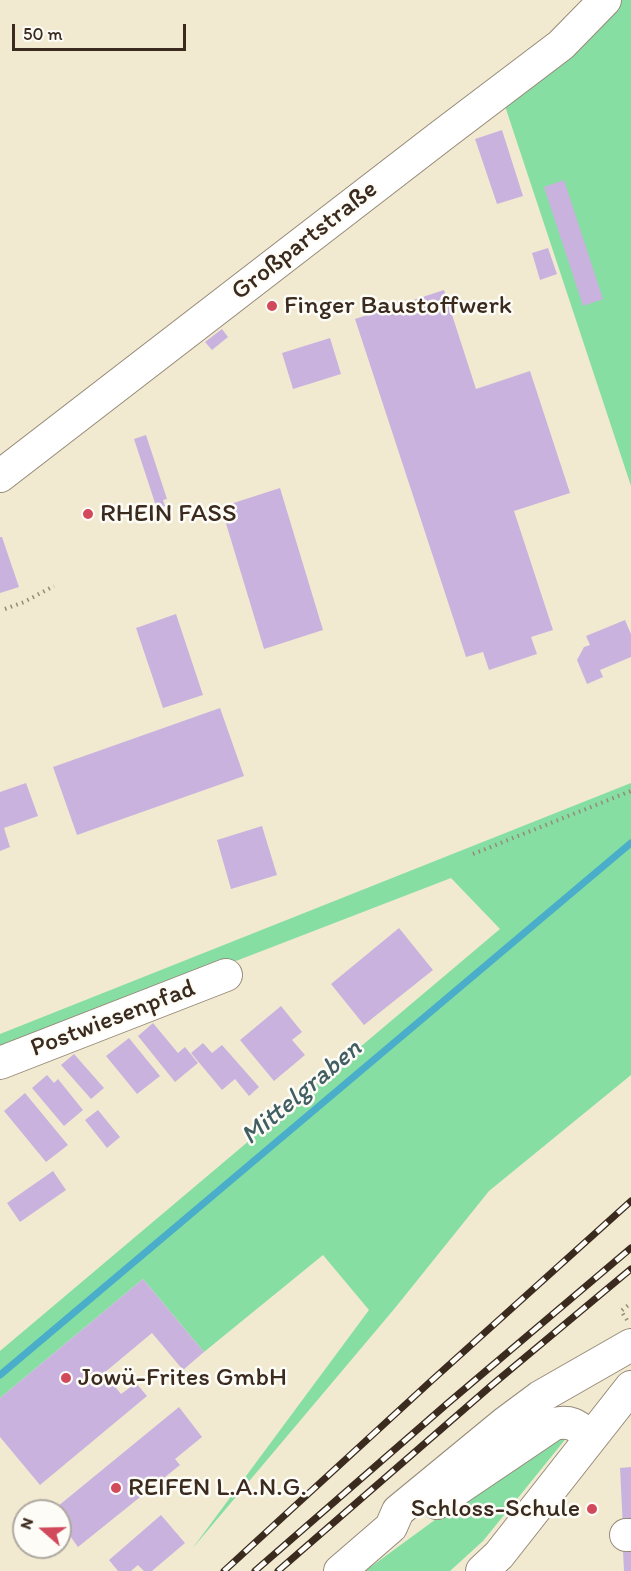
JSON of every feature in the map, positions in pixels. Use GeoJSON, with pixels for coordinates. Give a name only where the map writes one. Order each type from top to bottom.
{"type":"FeatureCollection","features":[{"type":"Feature","properties":{"kind":"street","name":"Großpartstraße"},"geometry":{"type":"LineString","coordinates":[[0,476],[561,45],[605,0]]}},
{"type":"Feature","properties":{"kind":"street","name":"Postwiesenpfad"},"geometry":{"type":"LineString","coordinates":[[0,1063],[226,975]]}},
{"type":"Feature","properties":{"kind":"street"},"geometry":{"type":"LineString","coordinates":[[340,1571],[391,1527],[398,1510],[505,1423],[540,1397],[631,1346]]}},
{"type":"Feature","properties":{"kind":"street"},"geometry":{"type":"LineString","coordinates":[[482,1571],[499,1555],[591,1437],[628,1394]]}},
{"type":"Feature","properties":{"kind":"street"},"geometry":{"type":"LineString","coordinates":[[391,1527],[407,1524],[554,1424],[565,1421],[575,1424],[591,1437]]}},
{"type":"Feature","properties":{"kind":"path"},"geometry":{"type":"LineString","coordinates":[[5,609],[54,586]]}},
{"type":"Feature","properties":{"kind":"path"},"geometry":{"type":"LineString","coordinates":[[473,854],[631,791]]}},
{"type":"Feature","properties":{"kind":"path"},"geometry":{"type":"LineString","coordinates":[[631,1303],[621,1311],[631,1328]]}},
{"type":"Feature","properties":{"kind":"green space"},"geometry":{"type":"Polygon","coordinates":[[[615,0],[631,0],[631,486],[503,100],[615,0]]]}},
{"type":"Feature","properties":{"kind":"green space"},"geometry":{"type":"Polygon","coordinates":[[[631,783],[631,1075],[489,1191],[395,1308],[192,1549],[369,1310],[323,1255],[204,1352],[143,1279],[0,1398],[0,1351],[500,929],[451,878],[0,1052],[0,1034],[631,783]]]}},
{"type":"Feature","properties":{"kind":"green space"},"geometry":{"type":"Polygon","coordinates":[[[562,1432],[568,1436],[483,1541],[450,1571],[365,1571],[484,1484],[562,1432]]]}},
{"type":"Feature","properties":{"kind":"building"},"geometry":{"type":"Polygon","coordinates":[[[502,130],[523,196],[497,204],[475,139],[502,130]]]}},
{"type":"Feature","properties":{"kind":"building"},"geometry":{"type":"Polygon","coordinates":[[[564,180],[603,299],[583,306],[544,187],[564,180]]]}},
{"type":"Feature","properties":{"kind":"building"},"geometry":{"type":"Polygon","coordinates":[[[548,248],[557,274],[540,280],[532,253],[548,248]]]}},
{"type":"Feature","properties":{"kind":"building"},"geometry":{"type":"Polygon","coordinates":[[[444,290],[476,389],[530,371],[570,493],[514,511],[553,630],[531,637],[537,654],[489,670],[483,652],[466,657],[355,319],[444,290]]]}},
{"type":"Feature","properties":{"kind":"building"},"geometry":{"type":"Polygon","coordinates":[[[222,329],[228,337],[212,350],[205,342],[222,329]]]}},
{"type":"Feature","properties":{"kind":"building"},"geometry":{"type":"Polygon","coordinates":[[[330,338],[341,374],[293,389],[282,353],[330,338]]]}},
{"type":"Feature","properties":{"kind":"building"},"geometry":{"type":"Polygon","coordinates":[[[146,435],[167,499],[163,500],[165,506],[157,509],[134,439],[146,435]]]}},
{"type":"Feature","properties":{"kind":"building"},"geometry":{"type":"Polygon","coordinates":[[[280,488],[323,630],[264,649],[221,507],[280,488]]]}},
{"type":"Feature","properties":{"kind":"building"},"geometry":{"type":"Polygon","coordinates":[[[0,537],[2,537],[19,587],[0,593],[0,537]]]}},
{"type":"Feature","properties":{"kind":"building"},"geometry":{"type":"Polygon","coordinates":[[[176,614],[203,695],[163,708],[136,628],[176,614]]]}},
{"type":"Feature","properties":{"kind":"building"},"geometry":{"type":"Polygon","coordinates":[[[625,620],[631,634],[631,657],[600,670],[603,677],[587,684],[577,660],[584,647],[590,645],[586,636],[625,620]]]}},
{"type":"Feature","properties":{"kind":"building"},"geometry":{"type":"Polygon","coordinates":[[[220,708],[244,776],[77,835],[53,767],[220,708]]]}},
{"type":"Feature","properties":{"kind":"building"},"geometry":{"type":"Polygon","coordinates":[[[26,783],[38,816],[4,828],[10,847],[0,851],[0,792],[26,783]]]}},
{"type":"Feature","properties":{"kind":"building"},"geometry":{"type":"Polygon","coordinates":[[[262,826],[277,875],[231,889],[217,840],[262,826]]]}},
{"type":"Feature","properties":{"kind":"building"},"geometry":{"type":"Polygon","coordinates":[[[399,928],[433,970],[364,1025],[331,984],[399,928]]]}},
{"type":"Feature","properties":{"kind":"building"},"geometry":{"type":"Polygon","coordinates":[[[281,1006],[302,1032],[292,1040],[305,1055],[274,1081],[240,1040],[281,1006]]]}},
{"type":"Feature","properties":{"kind":"building"},"geometry":{"type":"Polygon","coordinates":[[[153,1023],[178,1053],[185,1047],[198,1063],[175,1082],[138,1036],[153,1023]]]}},
{"type":"Feature","properties":{"kind":"building"},"geometry":{"type":"Polygon","coordinates":[[[129,1038],[160,1076],[137,1094],[106,1056],[129,1038]]]}},
{"type":"Feature","properties":{"kind":"building"},"geometry":{"type":"Polygon","coordinates":[[[203,1043],[212,1053],[222,1045],[259,1087],[249,1096],[235,1079],[222,1090],[191,1053],[203,1043]]]}},
{"type":"Feature","properties":{"kind":"building"},"geometry":{"type":"Polygon","coordinates":[[[74,1054],[104,1088],[91,1099],[61,1065],[74,1054]]]}},
{"type":"Feature","properties":{"kind":"building"},"geometry":{"type":"Polygon","coordinates":[[[47,1075],[54,1083],[58,1079],[83,1110],[64,1126],[32,1088],[47,1075]]]}},
{"type":"Feature","properties":{"kind":"building"},"geometry":{"type":"Polygon","coordinates":[[[25,1093],[68,1145],[46,1162],[4,1111],[25,1093]]]}},
{"type":"Feature","properties":{"kind":"building"},"geometry":{"type":"Polygon","coordinates":[[[98,1110],[120,1137],[107,1148],[85,1120],[98,1110]]]}},
{"type":"Feature","properties":{"kind":"building"},"geometry":{"type":"Polygon","coordinates":[[[53,1171],[66,1190],[20,1222],[7,1203],[53,1171]]]}},
{"type":"Feature","properties":{"kind":"building","name":"Jowü-Frites GmbH"},"geometry":{"type":"Polygon","coordinates":[[[143,1279],[204,1352],[183,1370],[152,1333],[104,1373],[121,1394],[136,1383],[147,1396],[40,1485],[0,1437],[0,1398],[143,1279]]]}},
{"type":"Feature","properties":{"kind":"building","name":"REIFEN L.A.N.G."},"geometry":{"type":"Polygon","coordinates":[[[179,1407],[202,1437],[175,1459],[180,1465],[78,1547],[72,1539],[72,1499],[67,1499],[179,1407]]]}},
{"type":"Feature","properties":{"kind":"building"},"geometry":{"type":"Polygon","coordinates":[[[631,1467],[631,1528],[623,1528],[620,1468],[631,1467]]]}},
{"type":"Feature","properties":{"kind":"building"},"geometry":{"type":"Polygon","coordinates":[[[161,1515],[185,1543],[152,1571],[144,1571],[138,1565],[131,1571],[118,1571],[109,1560],[161,1515]]]}},
{"type":"Feature","properties":{"kind":"building"},"geometry":{"type":"Polygon","coordinates":[[[631,1550],[631,1571],[624,1571],[623,1551],[631,1550]]]}},
{"type":"Feature","properties":{"kind":"waterway","name":"Mittelgraben"},"geometry":{"type":"LineString","coordinates":[[0,1375],[631,843]]}},
{"type":"Feature","properties":{"kind":"railway"},"geometry":{"type":"LineString","coordinates":[[224,1571],[631,1201]]}},
{"type":"Feature","properties":{"kind":"railway"},"geometry":{"type":"LineString","coordinates":[[255,1571],[631,1248]]}},
{"type":"Feature","properties":{"kind":"railway"},"geometry":{"type":"LineString","coordinates":[[278,1571],[492,1385],[631,1269]]}},
{"type":"Feature","properties":{"kind":"place","name":"Finger Baustoffwerk"},"geometry":{"type":"Point","coordinates":[272,306]}},
{"type":"Feature","properties":{"kind":"place","name":"RHEIN FASS"},"geometry":{"type":"Point","coordinates":[88,514]}},
{"type":"Feature","properties":{"kind":"place","name":"Jowü-Frites GmbH"},"geometry":{"type":"Point","coordinates":[66,1378]}},
{"type":"Feature","properties":{"kind":"place","name":"REIFEN L.A.N.G."},"geometry":{"type":"Point","coordinates":[116,1488]}},
{"type":"Feature","properties":{"kind":"place","name":"Schloss-Schule"},"geometry":{"type":"Point","coordinates":[592,1509]}}]}
